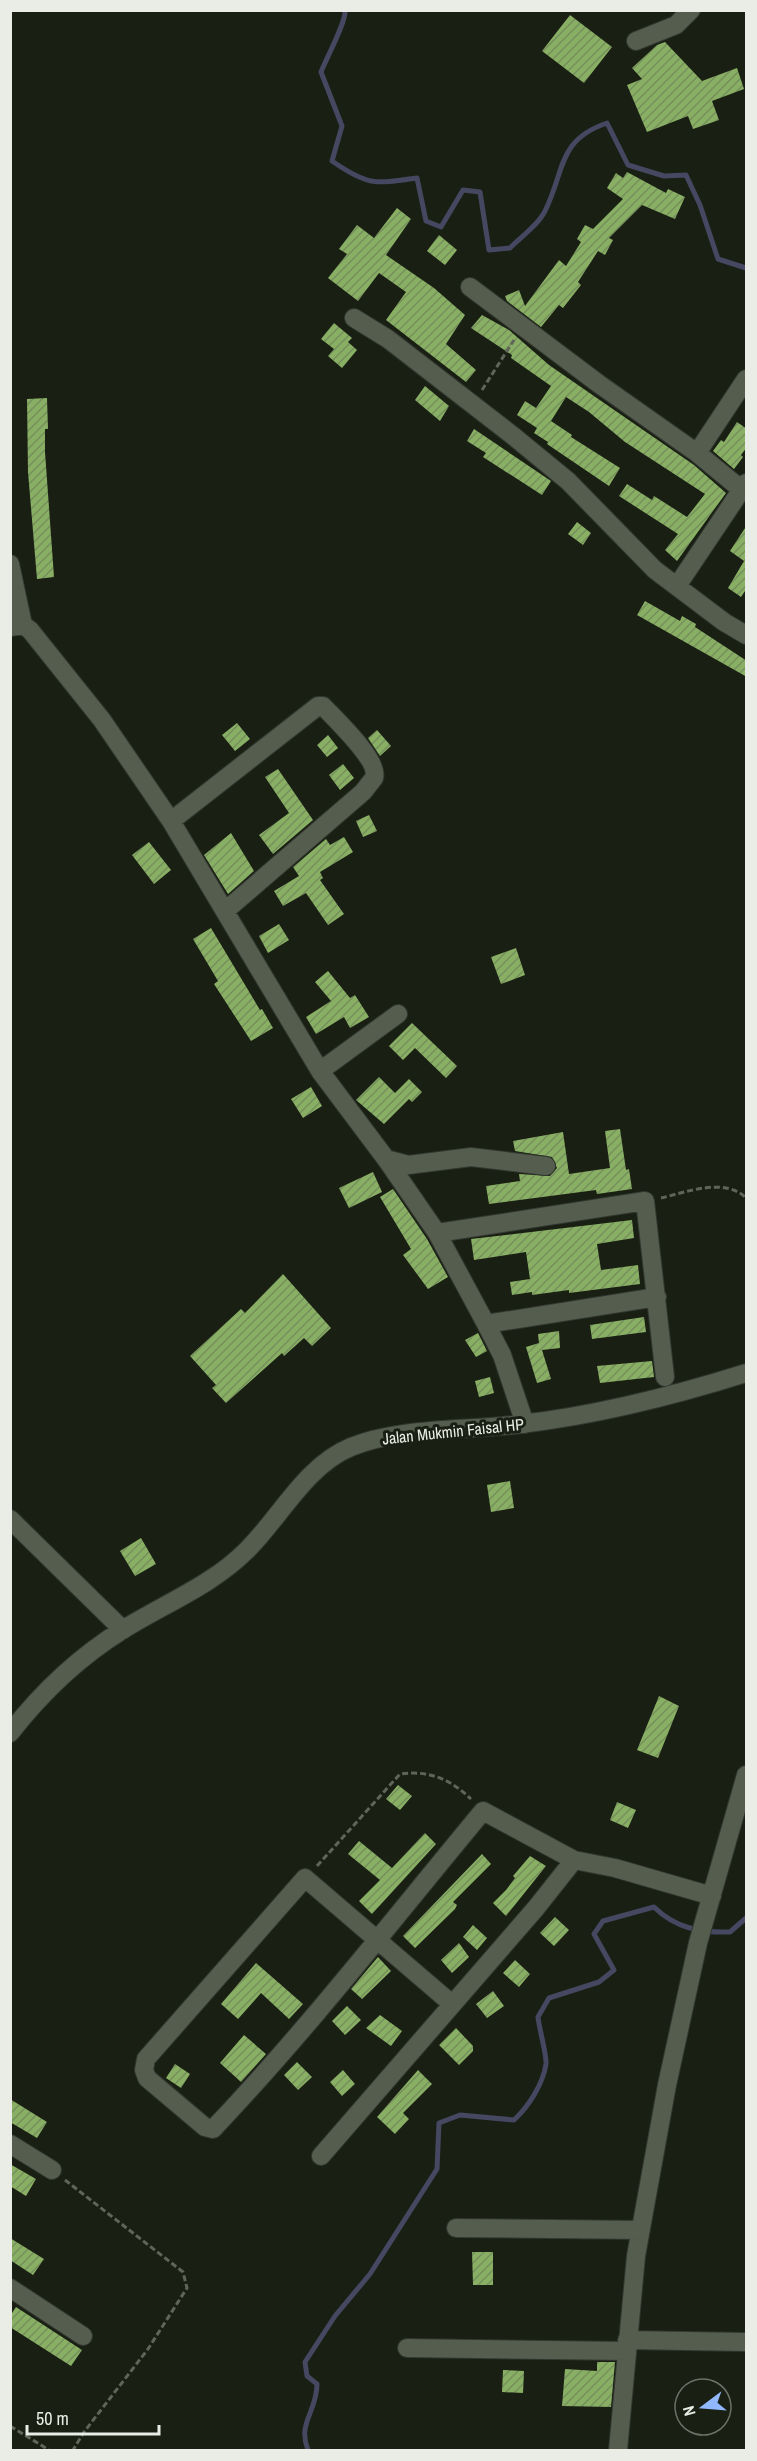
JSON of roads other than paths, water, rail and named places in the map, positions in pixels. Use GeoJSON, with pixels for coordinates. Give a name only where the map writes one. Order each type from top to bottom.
{"type":"FeatureCollection","features":[{"type":"Feature","properties":{"kind":"street"},"geometry":{"type":"LineString","coordinates":[[636,41],[676,25],[691,10]]}},
{"type":"Feature","properties":{"kind":"street"},"geometry":{"type":"LineString","coordinates":[[470,287],[599,384],[744,487],[677,586]]}},
{"type":"Feature","properties":{"kind":"street"},"geometry":{"type":"LineString","coordinates":[[354,318],[388,339],[568,481],[655,570],[724,622],[747,635]]}},
{"type":"Feature","properties":{"kind":"street"},"geometry":{"type":"LineString","coordinates":[[697,453],[747,379]]}},
{"type":"Feature","properties":{"kind":"street"},"geometry":{"type":"LineString","coordinates":[[10,564],[17,626],[48,651],[102,720],[171,821],[320,1071],[386,1159],[437,1233],[502,1355],[525,1424]]}},
{"type":"Feature","properties":{"kind":"street"},"geometry":{"type":"LineString","coordinates":[[171,821],[318,706],[322,706],[354,739],[375,769],[374,778],[363,792],[225,911]]}},
{"type":"Feature","properties":{"kind":"street"},"geometry":{"type":"LineString","coordinates":[[320,1071],[398,1014]]}},
{"type":"Feature","properties":{"kind":"street"},"geometry":{"type":"LineString","coordinates":[[386,1159],[408,1165],[471,1157],[546,1166]]}},
{"type":"Feature","properties":{"kind":"street"},"geometry":{"type":"LineString","coordinates":[[437,1233],[645,1201],[665,1377]]}},
{"type":"Feature","properties":{"kind":"street"},"geometry":{"type":"LineString","coordinates":[[486,1324],[657,1298]]}},
{"type":"Feature","properties":{"kind":"street","name":"Jalan Mukmin Faisal HP"},"geometry":{"type":"LineString","coordinates":[[10,1733],[45,1692],[83,1658],[123,1630],[196,1587],[244,1553],[300,1486],[322,1466],[350,1447],[406,1434],[525,1424],[584,1415],[676,1394],[747,1373]]}},
{"type":"Feature","properties":{"kind":"street"},"geometry":{"type":"LineString","coordinates":[[10,1519],[123,1630]]}},
{"type":"Feature","properties":{"kind":"street"},"geometry":{"type":"LineString","coordinates":[[618,2451],[627,2346],[641,2230],[667,2085],[698,1943],[747,1775]]}},
{"type":"Feature","properties":{"kind":"street"},"geometry":{"type":"LineString","coordinates":[[452,2004],[377,1940],[305,1878],[146,2059],[144,2070],[147,2078],[205,2127],[213,2129],[276,2062],[377,1940],[483,1811],[573,1860],[615,1868],[712,1896]]}},
{"type":"Feature","properties":{"kind":"street"},"geometry":{"type":"LineString","coordinates":[[321,2156],[536,1908],[573,1860]]}},
{"type":"Feature","properties":{"kind":"street"},"geometry":{"type":"LineString","coordinates":[[10,2144],[52,2170]]}},
{"type":"Feature","properties":{"kind":"street"},"geometry":{"type":"LineString","coordinates":[[456,2228],[641,2230]]}},
{"type":"Feature","properties":{"kind":"street"},"geometry":{"type":"LineString","coordinates":[[10,2288],[83,2336]]}},
{"type":"Feature","properties":{"kind":"street"},"geometry":{"type":"LineString","coordinates":[[407,2348],[627,2346],[747,2342]]}},
{"type":"Feature","properties":{"kind":"waterway"},"geometry":{"type":"LineString","coordinates":[[345,10],[340,31],[321,72],[342,126],[332,161],[344,169],[372,181],[417,178],[426,221],[441,227],[463,190],[480,192],[489,250],[510,248],[542,216],[571,148],[579,138],[607,123],[628,165],[664,176],[686,175],[700,205],[718,259],[746,268]]}},
{"type":"Feature","properties":{"kind":"waterway"},"geometry":{"type":"LineString","coordinates":[[308,2450],[305,2432],[317,2384],[307,2376],[305,2362],[335,2316],[370,2274],[437,2169],[439,2123],[460,2115],[514,2120],[530,2101],[539,2087],[546,2064],[538,2017],[549,1998],[599,1982],[614,1970],[594,1934],[603,1921],[654,1907],[671,1920],[689,1928],[730,1932],[746,1918]]}}]}
